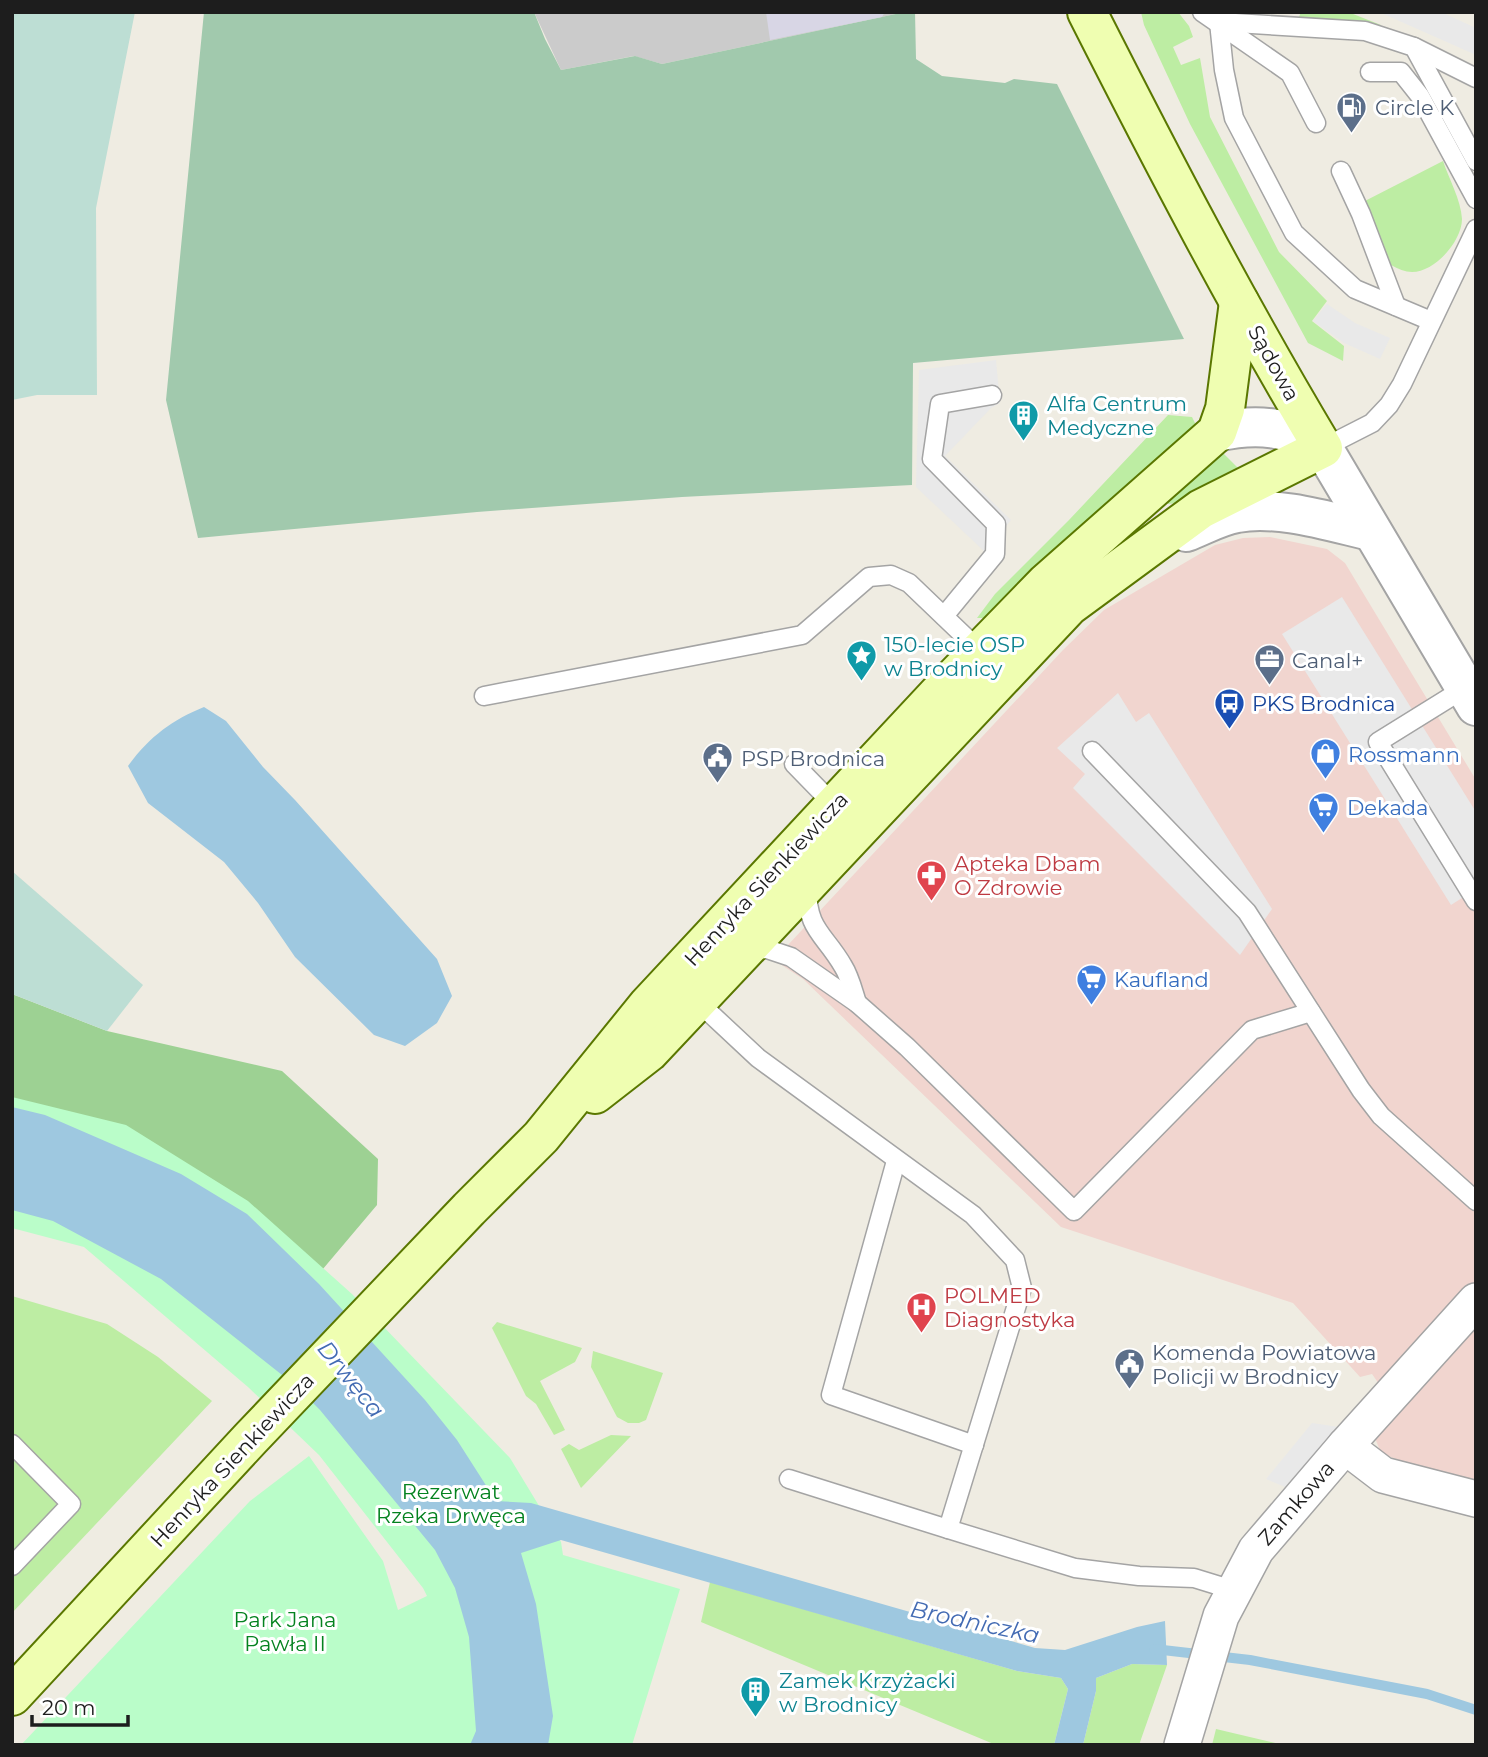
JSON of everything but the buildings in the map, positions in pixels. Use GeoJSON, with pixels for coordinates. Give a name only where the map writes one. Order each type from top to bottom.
{"type":"FeatureCollection","features":[{"type":"Feature","properties":{"kind":"main road","name":"Sądowa"},"geometry":{"type":"LineString","coordinates":[[1087,12],[1154,146],[1323,448]]}},
{"type":"Feature","properties":{"kind":"main road"},"geometry":{"type":"LineString","coordinates":[[1217,432],[1225,410],[1239,302]]}},
{"type":"Feature","properties":{"kind":"main road","name":"Henryka Sienkiewicza"},"geometry":{"type":"LineString","coordinates":[[12,1696],[250,1439],[541,1137],[648,1005],[846,817],[992,663],[1046,583],[1217,432]]}},
{"type":"Feature","properties":{"kind":"main road","name":"Henryka Sienkiewicza"},"geometry":{"type":"LineString","coordinates":[[992,663],[1201,509],[1323,448]]}},
{"type":"Feature","properties":{"kind":"main road","name":"Henryka Sienkiewicza"},"geometry":{"type":"LineString","coordinates":[[541,1137],[649,1052],[807,883],[846,817]]}},
{"type":"Feature","properties":{"kind":"street"},"geometry":{"type":"LineString","coordinates":[[1217,432],[1257,426],[1272,428],[1299,434],[1323,448]]}},
{"type":"Feature","properties":{"kind":"street","name":"Sądowa"},"geometry":{"type":"LineString","coordinates":[[1323,448],[1470,697]]}},
{"type":"Feature","properties":{"kind":"street","name":"Henryka Sienkiewicza"},"geometry":{"type":"LineString","coordinates":[[1147,548],[1238,513],[1295,515],[1371,531]]}},
{"type":"Feature","properties":{"kind":"street","name":"Zamkowa"},"geometry":{"type":"LineString","coordinates":[[1186,1732],[1227,1603],[1256,1550],[1345,1446],[1476,1301]]}},
{"type":"Feature","properties":{"kind":"street"},"geometry":{"type":"LineString","coordinates":[[1345,1446],[1383,1475],[1476,1499]]}},
{"type":"Feature","properties":{"kind":"lane"},"geometry":{"type":"LineString","coordinates":[[1202,12],[1298,73],[1316,123]]}},
{"type":"Feature","properties":{"kind":"lane"},"geometry":{"type":"LineString","coordinates":[[1219,22],[1365,31],[1414,47],[1476,78]]}},
{"type":"Feature","properties":{"kind":"lane"},"geometry":{"type":"LineString","coordinates":[[1219,22],[1224,70],[1234,118],[1294,233],[1355,289],[1431,321]]}},
{"type":"Feature","properties":{"kind":"lane"},"geometry":{"type":"LineString","coordinates":[[1414,47],[1476,161]]}},
{"type":"Feature","properties":{"kind":"lane"},"geometry":{"type":"LineString","coordinates":[[1370,72],[1401,72],[1420,96],[1476,199]]}},
{"type":"Feature","properties":{"kind":"lane"},"geometry":{"type":"LineString","coordinates":[[1341,171],[1361,214],[1395,306]]}},
{"type":"Feature","properties":{"kind":"lane"},"geometry":{"type":"LineString","coordinates":[[1323,448],[1372,423],[1389,405],[1402,384],[1476,229]]}},
{"type":"Feature","properties":{"kind":"lane"},"geometry":{"type":"LineString","coordinates":[[944,616],[995,554],[996,524],[932,458],[940,404],[992,395]]}},
{"type":"Feature","properties":{"kind":"lane"},"geometry":{"type":"LineString","coordinates":[[484,696],[802,635],[869,577],[891,575],[909,583],[992,663]]}},
{"type":"Feature","properties":{"kind":"lane"},"geometry":{"type":"LineString","coordinates":[[1470,697],[1378,742],[1476,901]]}},
{"type":"Feature","properties":{"kind":"lane"},"geometry":{"type":"LineString","coordinates":[[1091,751],[1247,912],[1381,1116],[1476,1201]]}},
{"type":"Feature","properties":{"kind":"lane"},"geometry":{"type":"LineString","coordinates":[[794,764],[846,817]]}},
{"type":"Feature","properties":{"kind":"lane"},"geometry":{"type":"LineString","coordinates":[[807,883],[807,908],[816,930],[844,967],[857,1003]]}},
{"type":"Feature","properties":{"kind":"lane"},"geometry":{"type":"LineString","coordinates":[[743,951],[767,949],[791,957],[857,1003],[907,1048],[1074,1211],[1252,1030],[1311,1012]]}},
{"type":"Feature","properties":{"kind":"lane"},"geometry":{"type":"LineString","coordinates":[[697,1001],[758,1058],[973,1215],[1015,1260],[1022,1288],[948,1529]]}},
{"type":"Feature","properties":{"kind":"lane"},"geometry":{"type":"LineString","coordinates":[[896,1161],[831,1395],[974,1445]]}},
{"type":"Feature","properties":{"kind":"lane"},"geometry":{"type":"LineString","coordinates":[[12,1444],[71,1504],[12,1566]]}},
{"type":"Feature","properties":{"kind":"lane"},"geometry":{"type":"LineString","coordinates":[[789,1479],[1075,1568],[1139,1576],[1194,1578],[1227,1603]]}},
{"type":"Feature","properties":{"kind":"shaded area"},"geometry":{"type":"Polygon","coordinates":[[[12,12],[135,12],[96,208],[97,395],[37,395],[12,400],[12,12]]]}},
{"type":"Feature","properties":{"kind":"shaded area"},"geometry":{"type":"Polygon","coordinates":[[[534,12],[905,12],[662,64],[634,56],[561,70],[534,12]]]}},
{"type":"Feature","properties":{"kind":"shaded area"},"geometry":{"type":"Polygon","coordinates":[[[766,12],[885,12],[882,17],[770,40],[766,12]]]}},
{"type":"Feature","properties":{"kind":"shaded area"},"geometry":{"type":"Polygon","coordinates":[[[1379,12],[1441,12],[1476,28],[1476,55],[1379,12]]]}},
{"type":"Feature","properties":{"kind":"shaded area"},"geometry":{"type":"Polygon","coordinates":[[[1327,304],[1355,323],[1390,338],[1380,359],[1344,343],[1313,321],[1327,304]]]}},
{"type":"Feature","properties":{"kind":"shaded area"},"geometry":{"type":"Polygon","coordinates":[[[996,360],[1000,403],[991,408],[945,456],[1011,520],[985,552],[916,487],[919,370],[996,360]]]}},
{"type":"Feature","properties":{"kind":"shaded area"},"geometry":{"type":"Polygon","coordinates":[[[1270,537],[1327,549],[1345,563],[1476,780],[1476,1483],[1381,1453],[1375,1438],[1397,1410],[1372,1374],[1360,1377],[1293,1303],[1061,1227],[803,979],[774,960],[1063,650],[1104,610],[1215,545],[1243,538],[1270,537]]]}},
{"type":"Feature","properties":{"kind":"shaded area"},"geometry":{"type":"Polygon","coordinates":[[[1342,597],[1476,812],[1476,889],[1451,905],[1282,634],[1342,597]]]}},
{"type":"Feature","properties":{"kind":"shaded area"},"geometry":{"type":"Polygon","coordinates":[[[1118,693],[1136,722],[1149,713],[1272,909],[1240,955],[1073,788],[1085,774],[1057,748],[1118,693]]]}},
{"type":"Feature","properties":{"kind":"shaded area"},"geometry":{"type":"Polygon","coordinates":[[[12,871],[143,985],[107,1031],[12,994],[12,871]]]}},
{"type":"Feature","properties":{"kind":"shaded area"},"geometry":{"type":"Polygon","coordinates":[[[1312,1423],[1339,1427],[1285,1487],[1266,1479],[1312,1423]]]}},
{"type":"Feature","properties":{"kind":"green space"},"geometry":{"type":"Polygon","coordinates":[[[204,12],[534,12],[561,70],[635,56],[662,64],[915,12],[916,59],[942,76],[1005,83],[1014,79],[1057,84],[1184,339],[913,363],[912,485],[682,497],[477,512],[198,538],[166,400],[204,12]]]}},
{"type":"Feature","properties":{"kind":"green space"},"geometry":{"type":"Polygon","coordinates":[[[1141,12],[1178,12],[1189,26],[1193,37],[1173,47],[1181,65],[1200,58],[1210,117],[1279,252],[1327,301],[1312,321],[1344,346],[1343,361],[1308,343],[1190,124],[1144,25],[1141,12]]]}},
{"type":"Feature","properties":{"kind":"green space"},"geometry":{"type":"Polygon","coordinates":[[[1301,12],[1348,12],[1381,25],[1303,22],[1299,17],[1301,12]]]}},
{"type":"Feature","properties":{"kind":"green space"},"geometry":{"type":"Polygon","coordinates":[[[1443,161],[1457,197],[1462,219],[1461,228],[1446,254],[1430,267],[1412,272],[1399,269],[1391,265],[1361,203],[1443,161]]]}},
{"type":"Feature","properties":{"kind":"green space"},"geometry":{"type":"Polygon","coordinates":[[[1168,415],[1192,417],[1198,429],[993,618],[977,618],[995,594],[1168,415]]]}},
{"type":"Feature","properties":{"kind":"green space"},"geometry":{"type":"Polygon","coordinates":[[[1223,453],[1242,472],[1177,503],[1168,504],[1166,498],[1223,453]]]}},
{"type":"Feature","properties":{"kind":"green space"},"geometry":{"type":"Polygon","coordinates":[[[12,994],[107,1031],[282,1071],[378,1159],[377,1205],[317,1276],[12,1103],[12,994]]]}},
{"type":"Feature","properties":{"kind":"green space","name":"Park Jana Pawła II"},"geometry":{"type":"Polygon","coordinates":[[[12,1097],[126,1125],[248,1201],[352,1294],[510,1458],[561,1542],[563,1555],[680,1589],[632,1745],[21,1745],[250,1501],[309,1456],[383,1561],[398,1610],[427,1596],[319,1455],[248,1387],[84,1247],[12,1228],[12,1097]]]}},
{"type":"Feature","properties":{"kind":"green space"},"geometry":{"type":"Polygon","coordinates":[[[12,1296],[107,1324],[158,1357],[212,1401],[12,1613],[12,1296]]]}},
{"type":"Feature","properties":{"kind":"green space"},"geometry":{"type":"Polygon","coordinates":[[[497,1322],[582,1348],[575,1362],[540,1381],[565,1430],[554,1435],[536,1404],[526,1396],[492,1328],[497,1322]]]}},
{"type":"Feature","properties":{"kind":"green space"},"geometry":{"type":"Polygon","coordinates":[[[593,1351],[663,1373],[646,1420],[628,1423],[617,1417],[591,1367],[593,1351]]]}},
{"type":"Feature","properties":{"kind":"green space"},"geometry":{"type":"Polygon","coordinates":[[[611,1435],[631,1436],[581,1488],[561,1449],[569,1444],[579,1450],[611,1435]]]}},
{"type":"Feature","properties":{"kind":"green space"},"geometry":{"type":"Polygon","coordinates":[[[710,1582],[1017,1671],[1061,1678],[1068,1689],[1054,1745],[996,1745],[701,1622],[710,1582]]]}},
{"type":"Feature","properties":{"kind":"green space"},"geometry":{"type":"Polygon","coordinates":[[[1132,1664],[1167,1665],[1139,1745],[1083,1745],[1096,1691],[1096,1678],[1132,1664]]]}},
{"type":"Feature","properties":{"kind":"green space"},"geometry":{"type":"Polygon","coordinates":[[[1216,1729],[1284,1745],[1212,1745],[1216,1729]]]}},
{"type":"Feature","properties":{"kind":"water"},"geometry":{"type":"Polygon","coordinates":[[[204,707],[226,721],[263,767],[437,959],[452,996],[437,1023],[405,1046],[374,1035],[295,957],[258,903],[224,862],[148,803],[128,766],[144,746],[162,730],[204,707]]]}},
{"type":"Feature","properties":{"kind":"water","name":"Rezerwat Rzeka Drwęca"},"geometry":{"type":"Polygon","coordinates":[[[12,1107],[45,1115],[181,1174],[247,1214],[319,1284],[425,1400],[457,1440],[496,1501],[531,1503],[1035,1648],[1065,1650],[1165,1621],[1167,1665],[1132,1664],[1096,1678],[1096,1691],[1083,1745],[1054,1745],[1068,1689],[1061,1678],[1017,1671],[561,1540],[521,1553],[536,1604],[553,1716],[548,1745],[470,1745],[476,1731],[469,1637],[455,1588],[435,1550],[320,1410],[296,1386],[161,1279],[53,1221],[12,1210],[12,1107]]]}},
{"type":"Feature","properties":{"kind":"waterway","name":"Brodniczka"},"geometry":{"type":"LineString","coordinates":[[1154,1649],[1250,1660],[1427,1694],[1476,1710]]}},
{"type":"Feature","properties":{"kind":"place","name":"Circle K"},"geometry":{"type":"Point","coordinates":[1352,134]}},
{"type":"Feature","properties":{"kind":"place","name":"Alfa Centrum Medyczne"},"geometry":{"type":"Point","coordinates":[1024,442]}},
{"type":"Feature","properties":{"kind":"place","name":"150-lecie OSP w Brodnicy"},"geometry":{"type":"Point","coordinates":[861,683]}},
{"type":"Feature","properties":{"kind":"place","name":"Canal+"},"geometry":{"type":"Point","coordinates":[1269,687]}},
{"type":"Feature","properties":{"kind":"place","name":"PKS Brodnica"},"geometry":{"type":"Point","coordinates":[1229,730]}},
{"type":"Feature","properties":{"kind":"place","name":"Rossmann"},"geometry":{"type":"Point","coordinates":[1325,781]}},
{"type":"Feature","properties":{"kind":"place","name":"PSP Brodnica"},"geometry":{"type":"Point","coordinates":[718,785]}},
{"type":"Feature","properties":{"kind":"place","name":"Dekada"},"geometry":{"type":"Point","coordinates":[1324,834]}},
{"type":"Feature","properties":{"kind":"place","name":"Apteka Dbam O Zdrowie"},"geometry":{"type":"Point","coordinates":[931,902]}},
{"type":"Feature","properties":{"kind":"place","name":"Kaufland"},"geometry":{"type":"Point","coordinates":[1091,1006]}},
{"type":"Feature","properties":{"kind":"place","name":"POLMED Diagnostyka"},"geometry":{"type":"Point","coordinates":[921,1334]}},
{"type":"Feature","properties":{"kind":"place","name":"Komenda Powiatowa Policji w Brodnicy"},"geometry":{"type":"Point","coordinates":[1129,1391]}},
{"type":"Feature","properties":{"kind":"place","name":"Zamek Krzyżacki w Brodnicy"},"geometry":{"type":"Point","coordinates":[756,1719]}},
{"type":"Feature","properties":{"kind":"water label","name":"Drwęca"},"geometry":{"type":"Point","coordinates":[351,1379]}}]}
